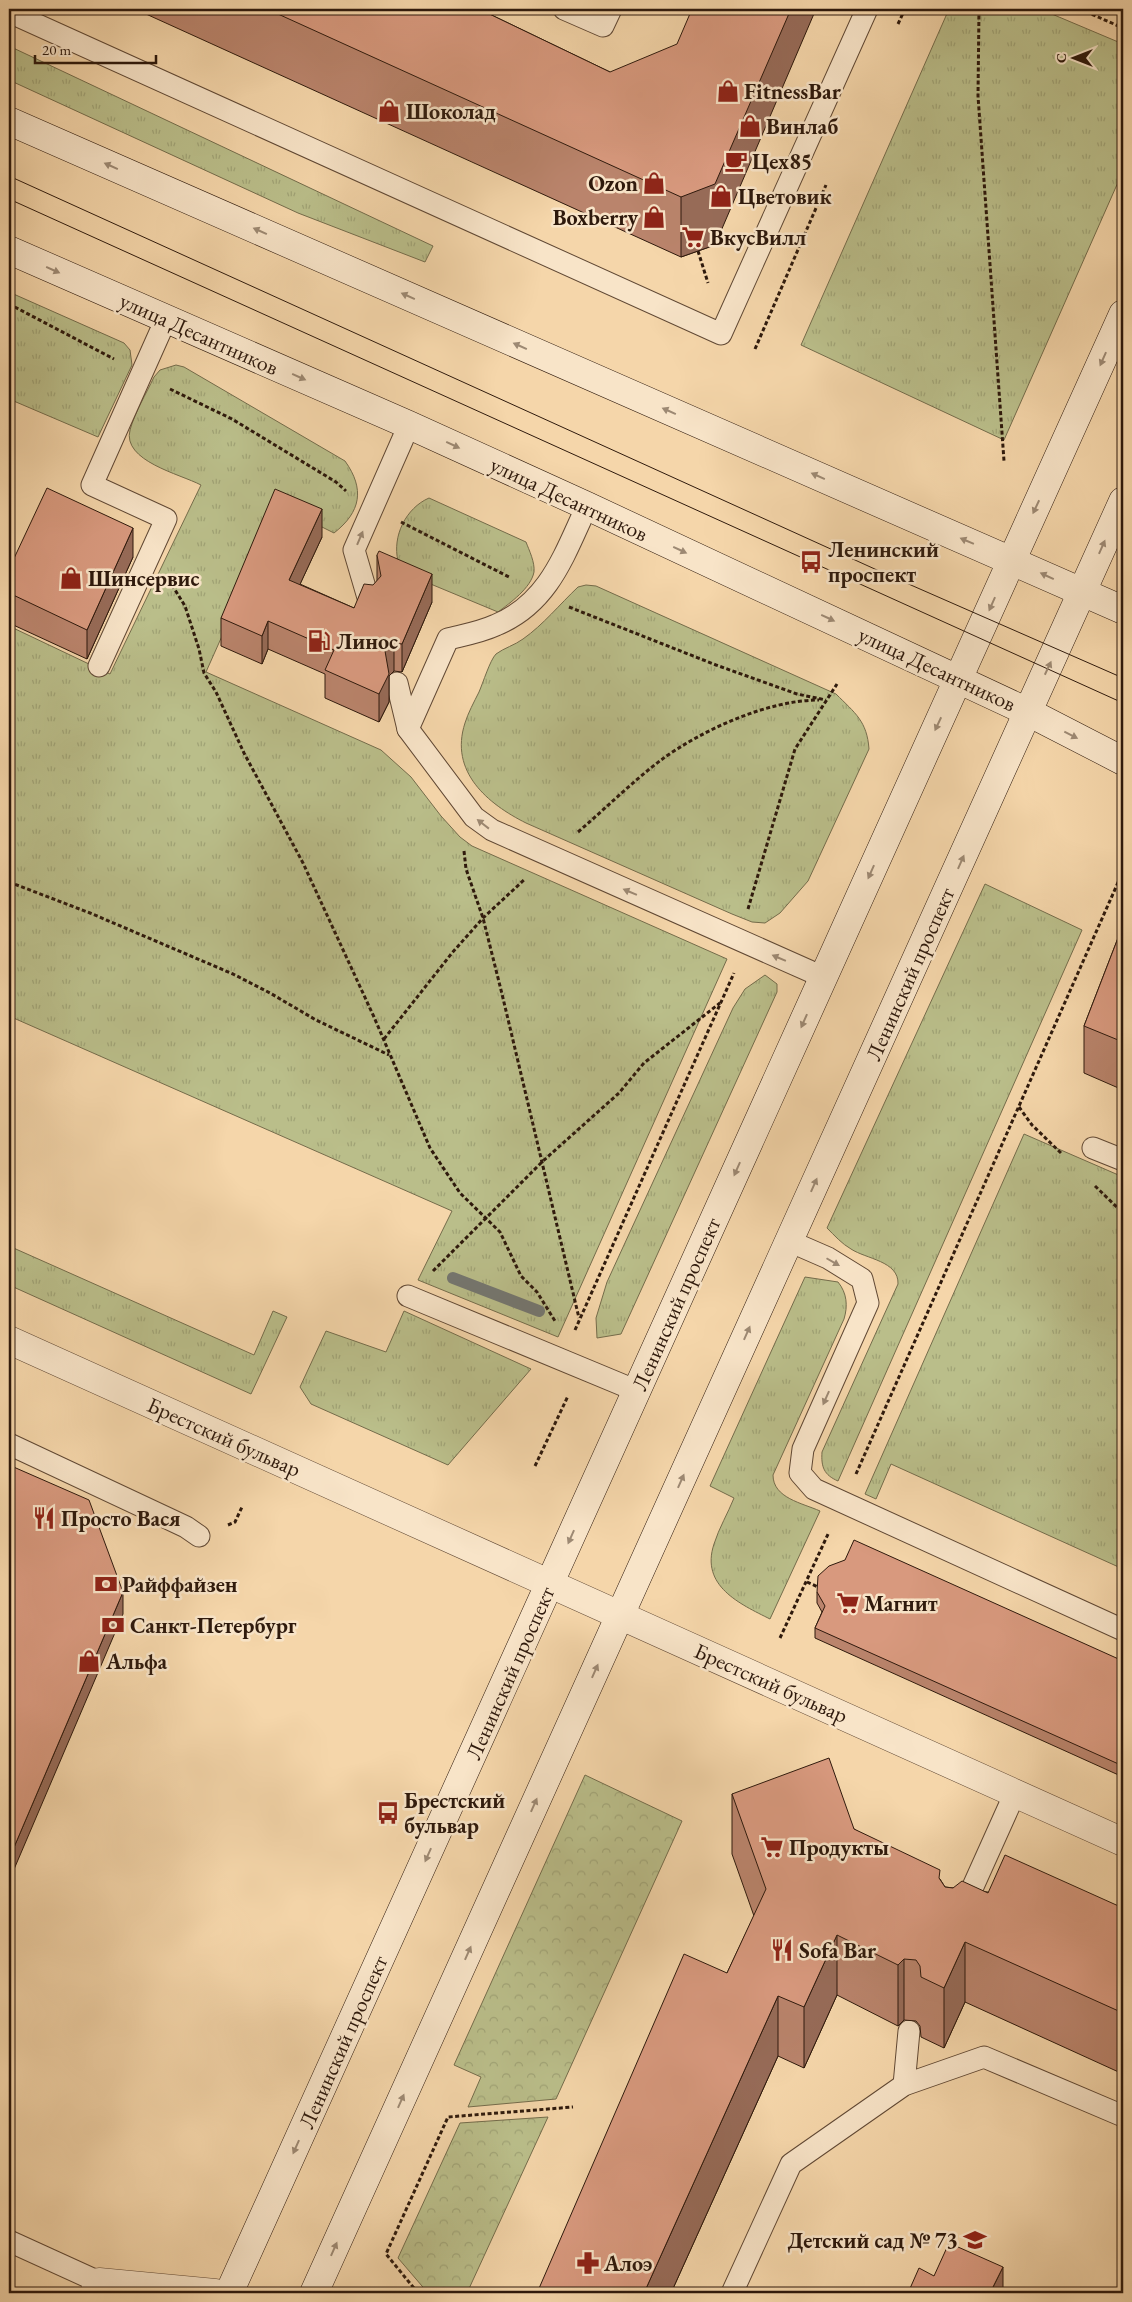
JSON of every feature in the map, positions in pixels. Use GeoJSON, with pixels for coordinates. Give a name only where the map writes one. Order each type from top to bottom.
{"type":"FeatureCollection","features":[{"type":"Feature","properties":{"kind":"main road"},"geometry":{"type":"LineString","coordinates":[[9,121],[915,519],[1012,559],[1123,610]]}},
{"type":"Feature","properties":{"kind":"main road","name":"улица Десантников"},"geometry":{"type":"LineString","coordinates":[[9,250],[409,425],[587,506],[1028,712],[1123,761]]}},
{"type":"Feature","properties":{"kind":"main road","name":"Ленинский проспект"},"geometry":{"type":"LineString","coordinates":[[229,2293],[1123,314]]}},
{"type":"Feature","properties":{"kind":"main road","name":"Ленинский проспект"},"geometry":{"type":"LineString","coordinates":[[314,2293],[1123,501]]}},
{"type":"Feature","properties":{"kind":"main road","name":"Брестский бульвар"},"geometry":{"type":"LineString","coordinates":[[9,1340],[1123,1842]]}},
{"type":"Feature","properties":{"kind":"main road"},"geometry":{"type":"LineString","coordinates":[[97,2288],[215,2293]]}},
{"type":"Feature","properties":{"kind":"lane"},"geometry":{"type":"LineString","coordinates":[[564,9],[603,26],[611,9]]}},
{"type":"Feature","properties":{"kind":"lane"},"geometry":{"type":"LineString","coordinates":[[9,12],[721,334],[867,9]]}},
{"type":"Feature","properties":{"kind":"lane"},"geometry":{"type":"LineString","coordinates":[[99,666],[166,519],[92,485],[166,319]]}},
{"type":"Feature","properties":{"kind":"lane"},"geometry":{"type":"LineString","coordinates":[[369,601],[354,550],[409,425]]}},
{"type":"Feature","properties":{"kind":"lane"},"geometry":{"type":"LineString","coordinates":[[408,729],[448,639],[496,626],[518,614],[541,595],[561,562],[587,506]]}},
{"type":"Feature","properties":{"kind":"lane"},"geometry":{"type":"LineString","coordinates":[[397,683],[408,729],[474,816],[492,830],[824,977]]}},
{"type":"Feature","properties":{"kind":"lane"},"geometry":{"type":"LineString","coordinates":[[1092,1148],[1123,1160]]}},
{"type":"Feature","properties":{"kind":"lane"},"geometry":{"type":"LineString","coordinates":[[789,1241],[828,1258],[862,1279],[868,1303],[803,1449],[800,1473],[814,1489],[1123,1630]]}},
{"type":"Feature","properties":{"kind":"lane"},"geometry":{"type":"LineString","coordinates":[[408,1296],[637,1391]]}},
{"type":"Feature","properties":{"kind":"lane"},"geometry":{"type":"LineString","coordinates":[[9,1444],[186,1527],[200,1536]]}},
{"type":"Feature","properties":{"kind":"lane"},"geometry":{"type":"LineString","coordinates":[[954,1928],[1016,1793]]}},
{"type":"Feature","properties":{"kind":"lane"},"geometry":{"type":"LineString","coordinates":[[904,2085],[907,2036],[909,2031]]}},
{"type":"Feature","properties":{"kind":"lane"},"geometry":{"type":"LineString","coordinates":[[732,2293],[791,2164],[904,2085],[984,2057],[1123,2116]]}},
{"type":"Feature","properties":{"kind":"lane"},"geometry":{"type":"LineString","coordinates":[[9,2241],[97,2288]]}},
{"type":"Feature","properties":{"kind":"path"},"geometry":{"type":"LineString","coordinates":[[897,27],[905,9]]}},
{"type":"Feature","properties":{"kind":"path"},"geometry":{"type":"LineString","coordinates":[[979,9],[978,96],[1004,461]]}},
{"type":"Feature","properties":{"kind":"path"},"geometry":{"type":"LineString","coordinates":[[1080,9],[1123,28]]}},
{"type":"Feature","properties":{"kind":"path"},"geometry":{"type":"LineString","coordinates":[[754,349],[828,181]]}},
{"type":"Feature","properties":{"kind":"path"},"geometry":{"type":"LineString","coordinates":[[698,251],[701,257]]}},
{"type":"Feature","properties":{"kind":"path"},"geometry":{"type":"LineString","coordinates":[[9,304],[72,339],[232,419],[336,482],[357,501],[541,595],[797,694],[826,700]]}},
{"type":"Feature","properties":{"kind":"path"},"geometry":{"type":"LineString","coordinates":[[152,550],[185,606],[199,649],[204,673],[216,692],[244,753],[303,863],[430,1148],[460,1193],[500,1232],[521,1276],[537,1292],[549,1314],[571,1341]]}},
{"type":"Feature","properties":{"kind":"path"},"geometry":{"type":"LineString","coordinates":[[535,1466],[569,1394],[571,1341],[579,1318],[738,964],[739,940],[795,748],[837,684]]}},
{"type":"Feature","properties":{"kind":"path"},"geometry":{"type":"LineString","coordinates":[[474,816],[462,843],[466,868],[483,918],[543,1161],[579,1318]]}},
{"type":"Feature","properties":{"kind":"path"},"geometry":{"type":"LineString","coordinates":[[780,1638],[843,1502],[1123,875]]}},
{"type":"Feature","properties":{"kind":"path"},"geometry":{"type":"LineString","coordinates":[[9,882],[90,913],[233,974],[316,1020],[389,1055]]}},
{"type":"Feature","properties":{"kind":"path"},"geometry":{"type":"LineString","coordinates":[[408,1296],[543,1161],[619,1093],[644,1063],[720,1002]]}},
{"type":"Feature","properties":{"kind":"path"},"geometry":{"type":"LineString","coordinates":[[1117,1206],[1123,1209]]}},
{"type":"Feature","properties":{"kind":"path"},"geometry":{"type":"LineString","coordinates":[[807,1582],[818,1587]]}},
{"type":"Feature","properties":{"kind":"path"},"geometry":{"type":"LineString","coordinates":[[418,2293],[386,2254],[448,2117],[573,2107]]}},
{"type":"Feature","properties":{"kind":"green space"},"geometry":{"type":"Polygon","coordinates":[[[949,9],[1040,9],[1123,44],[1123,171],[1004,440],[801,345],[949,9]]]}},
{"type":"Feature","properties":{"kind":"green space"},"geometry":{"type":"Polygon","coordinates":[[[9,46],[433,246],[425,262],[298,213],[9,80],[9,46]]]}},
{"type":"Feature","properties":{"kind":"green space"},"geometry":{"type":"Polygon","coordinates":[[[9,292],[124,343],[130,350],[132,365],[98,437],[9,399],[9,292]]]}},
{"type":"Feature","properties":{"kind":"green space"},"geometry":{"type":"Polygon","coordinates":[[[176,365],[184,367],[345,461],[356,481],[357,491],[355,508],[350,517],[334,533],[280,506],[206,672],[381,750],[411,777],[441,816],[460,837],[472,846],[727,959],[558,1337],[418,1280],[452,1211],[9,1016],[9,626],[110,674],[201,485],[167,471],[143,458],[130,441],[132,423],[154,377],[160,370],[176,365]]]}},
{"type":"Feature","properties":{"kind":"green space"},"geometry":{"type":"Polygon","coordinates":[[[429,498],[526,542],[534,564],[532,578],[519,595],[498,612],[421,580],[398,561],[397,542],[403,524],[414,509],[429,498]]]}},
{"type":"Feature","properties":{"kind":"green space"},"geometry":{"type":"Polygon","coordinates":[[[586,585],[596,586],[836,694],[863,724],[869,749],[808,881],[780,913],[765,923],[752,922],[732,914],[526,823],[498,806],[486,796],[467,771],[462,757],[461,741],[465,723],[494,657],[499,652],[520,641],[544,621],[578,587],[586,585]]]}},
{"type":"Feature","properties":{"kind":"green space"},"geometry":{"type":"Polygon","coordinates":[[[985,884],[1082,930],[838,1481],[829,1476],[824,1470],[822,1452],[898,1284],[897,1276],[888,1265],[848,1247],[827,1228],[985,884]]]}},
{"type":"Feature","properties":{"kind":"green space"},"geometry":{"type":"Polygon","coordinates":[[[765,975],[777,984],[777,992],[621,1334],[597,1338],[596,1318],[607,1282],[733,1008],[745,989],[765,975]]]}},
{"type":"Feature","properties":{"kind":"green space"},"geometry":{"type":"Polygon","coordinates":[[[1024,1134],[1123,1177],[1123,1569],[891,1464],[876,1499],[865,1494],[1024,1134]]]}},
{"type":"Feature","properties":{"kind":"green space"},"geometry":{"type":"Polygon","coordinates":[[[9,1246],[254,1355],[273,1311],[287,1317],[251,1394],[9,1285],[9,1246]]]}},
{"type":"Feature","properties":{"kind":"green space"},"geometry":{"type":"Polygon","coordinates":[[[805,1277],[838,1282],[845,1295],[846,1309],[844,1319],[773,1475],[774,1483],[783,1494],[790,1499],[820,1511],[770,1619],[735,1600],[718,1582],[713,1571],[711,1559],[714,1544],[734,1498],[710,1486],[805,1277]]]}},
{"type":"Feature","properties":{"kind":"green space"},"geometry":{"type":"Polygon","coordinates":[[[404,1311],[531,1369],[448,1465],[311,1404],[300,1387],[326,1331],[386,1352],[404,1311]]]}},
{"type":"Feature","properties":{"kind":"green space"},"geometry":{"type":"Polygon","coordinates":[[[585,1775],[682,1821],[556,2099],[468,2107],[481,2077],[454,2065],[585,1775]]]}},
{"type":"Feature","properties":{"kind":"green space"},"geometry":{"type":"Polygon","coordinates":[[[548,2117],[467,2293],[428,2293],[398,2258],[460,2123],[548,2117]]]}},
{"type":"Feature","properties":{"kind":"building"},"geometry":{"type":"Polygon","coordinates":[[[267,9],[479,9],[610,72],[677,44],[692,9],[791,9],[715,184],[681,197],[267,9]]]}},
{"type":"Feature","properties":{"kind":"building","name":"Шинсервис"},"geometry":{"type":"Polygon","coordinates":[[[47,488],[133,528],[87,630],[9,593],[9,569],[47,488]]]}},
{"type":"Feature","properties":{"kind":"building"},"geometry":{"type":"Polygon","coordinates":[[[275,489],[322,509],[289,580],[354,608],[364,584],[373,585],[381,576],[377,555],[379,551],[432,574],[402,644],[394,643],[385,651],[389,674],[379,694],[325,670],[334,650],[268,621],[262,636],[221,618],[275,489]]]}},
{"type":"Feature","properties":{"kind":"building"},"geometry":{"type":"Polygon","coordinates":[[[1123,925],[1123,1042],[1084,1026],[1123,925]]]}},
{"type":"Feature","properties":{"kind":"building"},"geometry":{"type":"Polygon","coordinates":[[[9,1465],[89,1500],[123,1592],[9,1859],[9,1465]]]}},
{"type":"Feature","properties":{"kind":"building"},"geometry":{"type":"Polygon","coordinates":[[[854,1540],[1123,1661],[1123,1766],[815,1628],[825,1606],[817,1592],[818,1576],[829,1566],[845,1560],[854,1540]]]}},
{"type":"Feature","properties":{"kind":"building"},"geometry":{"type":"Polygon","coordinates":[[[829,1758],[854,1829],[940,1870],[939,1878],[945,1887],[953,1888],[962,1881],[988,1893],[1005,1855],[1123,1908],[1123,2013],[965,1942],[944,1988],[921,1977],[920,1966],[916,1960],[904,1959],[898,1965],[837,1935],[804,2007],[778,1996],[644,2293],[537,2293],[684,1954],[727,1973],[766,1889],[732,1794],[829,1758]]]}},
{"type":"Feature","properties":{"kind":"building"},"geometry":{"type":"Polygon","coordinates":[[[949,2243],[1003,2267],[990,2293],[908,2293],[919,2268],[934,2276],[949,2243]]]}},
{"type":"Feature","properties":{"kind":"waterway"},"geometry":{"type":"LineString","coordinates":[[453,1278],[539,1311]]}},
{"type":"Feature","properties":{"kind":"tram line"},"geometry":{"type":"LineString","coordinates":[[9,176],[888,575],[1123,678]]}},
{"type":"Feature","properties":{"kind":"tram line"},"geometry":{"type":"LineString","coordinates":[[9,199],[1123,703]]}},
{"type":"Feature","properties":{"kind":"place","name":"FitnessBar"},"geometry":{"type":"Point","coordinates":[728,91]}},
{"type":"Feature","properties":{"kind":"place","name":"Шоколад"},"geometry":{"type":"Point","coordinates":[389,111]}},
{"type":"Feature","properties":{"kind":"place","name":"Винлаб"},"geometry":{"type":"Point","coordinates":[750,126]}},
{"type":"Feature","properties":{"kind":"place","name":"Цех85"},"geometry":{"type":"Point","coordinates":[736,161]}},
{"type":"Feature","properties":{"kind":"place","name":"Ozon"},"geometry":{"type":"Point","coordinates":[654,183]}},
{"type":"Feature","properties":{"kind":"place","name":"Цветовик"},"geometry":{"type":"Point","coordinates":[721,196]}},
{"type":"Feature","properties":{"kind":"place","name":"Boxberry"},"geometry":{"type":"Point","coordinates":[654,217]}},
{"type":"Feature","properties":{"kind":"place","name":"ВкусВилл"},"geometry":{"type":"Point","coordinates":[693,237]}},
{"type":"Feature","properties":{"kind":"place","name":"Ленинский проспект"},"geometry":{"type":"Point","coordinates":[811,562]}},
{"type":"Feature","properties":{"kind":"place","name":"Шинсервис"},"geometry":{"type":"Point","coordinates":[71,578]}},
{"type":"Feature","properties":{"kind":"place","name":"Линос"},"geometry":{"type":"Point","coordinates":[319,641]}},
{"type":"Feature","properties":{"kind":"place","name":"Просто Вася"},"geometry":{"type":"Point","coordinates":[44,1518]}},
{"type":"Feature","properties":{"kind":"place","name":"Райффайзен"},"geometry":{"type":"Point","coordinates":[106,1584]}},
{"type":"Feature","properties":{"kind":"place","name":"Магнит"},"geometry":{"type":"Point","coordinates":[848,1603]}},
{"type":"Feature","properties":{"kind":"place","name":"Санкт-Петербург"},"geometry":{"type":"Point","coordinates":[113,1625]}},
{"type":"Feature","properties":{"kind":"place","name":"Альфа"},"geometry":{"type":"Point","coordinates":[89,1661]}},
{"type":"Feature","properties":{"kind":"place","name":"Брестский бульвар"},"geometry":{"type":"Point","coordinates":[388,1813]}},
{"type":"Feature","properties":{"kind":"place","name":"Продукты"},"geometry":{"type":"Point","coordinates":[772,1847]}},
{"type":"Feature","properties":{"kind":"place","name":"Sofa Bar"},"geometry":{"type":"Point","coordinates":[782,1950]}},
{"type":"Feature","properties":{"kind":"place","name":"Детский сад № 73"},"geometry":{"type":"Point","coordinates":[975,2240]}},
{"type":"Feature","properties":{"kind":"place","name":"Алоэ"},"geometry":{"type":"Point","coordinates":[588,2263]}}]}
